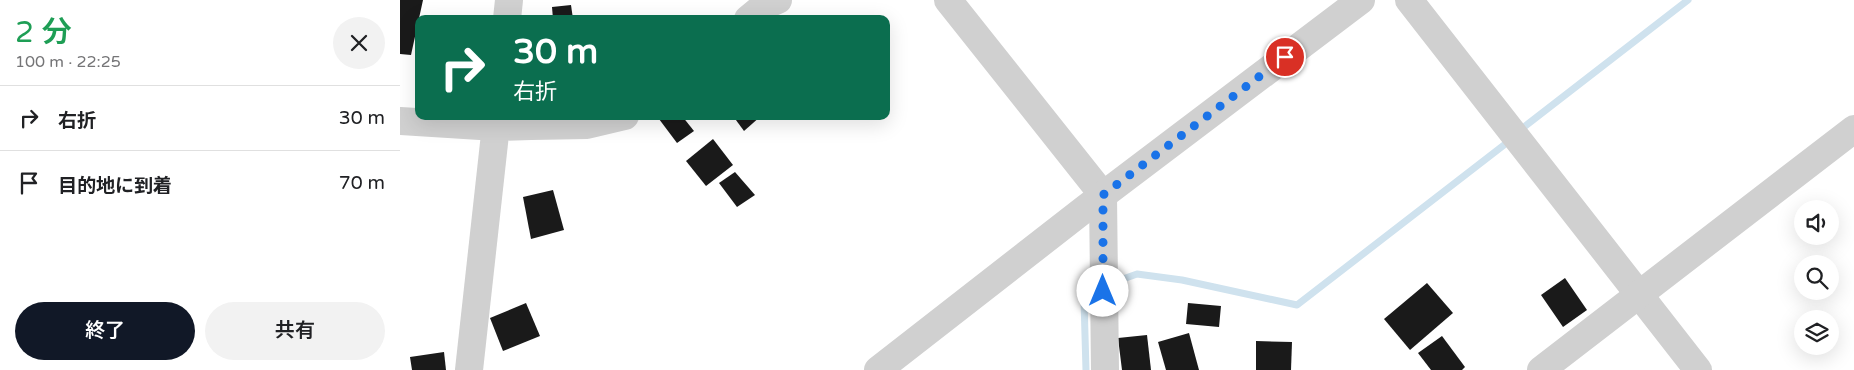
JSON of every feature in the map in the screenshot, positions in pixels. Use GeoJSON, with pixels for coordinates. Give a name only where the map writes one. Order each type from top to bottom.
{"type":"FeatureCollection","features":[{"type":"Feature","properties":{"kind":"street"},"geometry":{"type":"LineString","coordinates":[[753,15],[764,6],[778,0]]}},
{"type":"Feature","properties":{"kind":"street"},"geometry":{"type":"LineString","coordinates":[[948,0],[1103,195],[1105,370]]}},
{"type":"Feature","properties":{"kind":"street"},"geometry":{"type":"LineString","coordinates":[[878,370],[1103,195],[1361,0]]}},
{"type":"Feature","properties":{"kind":"street"},"geometry":{"type":"LineString","coordinates":[[1410,0],[1698,370]]}},
{"type":"Feature","properties":{"kind":"street"},"geometry":{"type":"LineString","coordinates":[[400,121],[587,125],[608,120]]}},
{"type":"Feature","properties":{"kind":"street"},"geometry":{"type":"LineString","coordinates":[[469,370],[496,122]]}},
{"type":"Feature","properties":{"kind":"street"},"geometry":{"type":"LineString","coordinates":[[1542,370],[1854,129]]}},
{"type":"Feature","properties":{"kind":"building"},"geometry":{"type":"Polygon","coordinates":[[[400,0],[423,0],[420,15],[415,15],[415,37],[411,55],[400,54],[400,0]]]}},
{"type":"Feature","properties":{"kind":"building"},"geometry":{"type":"Polygon","coordinates":[[[571,5],[572,15],[553,15],[552,7],[571,5]]]}},
{"type":"Feature","properties":{"kind":"building"},"geometry":{"type":"Polygon","coordinates":[[[660,120],[685,120],[694,131],[677,143],[660,120]]]}},
{"type":"Feature","properties":{"kind":"building"},"geometry":{"type":"Polygon","coordinates":[[[736,120],[756,120],[744,131],[736,120]]]}},
{"type":"Feature","properties":{"kind":"building"},"geometry":{"type":"Polygon","coordinates":[[[713,139],[733,165],[706,186],[686,161],[713,139]]]}},
{"type":"Feature","properties":{"kind":"building"},"geometry":{"type":"Polygon","coordinates":[[[735,172],[755,195],[737,207],[719,183],[735,172]]]}},
{"type":"Feature","properties":{"kind":"building"},"geometry":{"type":"Polygon","coordinates":[[[553,190],[564,230],[531,239],[523,197],[553,190]]]}},
{"type":"Feature","properties":{"kind":"building"},"geometry":{"type":"Polygon","coordinates":[[[1565,278],[1587,310],[1563,327],[1541,295],[1565,278]]]}},
{"type":"Feature","properties":{"kind":"building"},"geometry":{"type":"Polygon","coordinates":[[[1427,283],[1453,313],[1410,350],[1384,319],[1427,283]]]}},
{"type":"Feature","properties":{"kind":"building"},"geometry":{"type":"Polygon","coordinates":[[[526,303],[540,336],[503,351],[490,318],[526,303]]]}},
{"type":"Feature","properties":{"kind":"building"},"geometry":{"type":"Polygon","coordinates":[[[1188,303],[1221,306],[1219,327],[1186,324],[1188,303]]]}},
{"type":"Feature","properties":{"kind":"building"},"geometry":{"type":"Polygon","coordinates":[[[1189,333],[1199,370],[1166,370],[1158,342],[1189,333]]]}},
{"type":"Feature","properties":{"kind":"building"},"geometry":{"type":"Polygon","coordinates":[[[1147,335],[1151,370],[1122,370],[1118,338],[1147,335]]]}},
{"type":"Feature","properties":{"kind":"building"},"geometry":{"type":"Polygon","coordinates":[[[1442,336],[1465,367],[1462,370],[1431,370],[1418,353],[1442,336]]]}},
{"type":"Feature","properties":{"kind":"building"},"geometry":{"type":"Polygon","coordinates":[[[1256,341],[1292,342],[1291,370],[1256,370],[1256,341]]]}},
{"type":"Feature","properties":{"kind":"building"},"geometry":{"type":"Polygon","coordinates":[[[444,352],[446,370],[412,370],[410,357],[444,352]]]}},
{"type":"Feature","properties":{"kind":"waterway"},"geometry":{"type":"LineString","coordinates":[[1524,127],[1688,0]]}},
{"type":"Feature","properties":{"kind":"waterway"},"geometry":{"type":"LineString","coordinates":[[1109,284],[1137,274],[1182,280],[1297,305],[1504,145]]}},
{"type":"Feature","properties":{"kind":"waterway"},"geometry":{"type":"LineString","coordinates":[[1086,370],[1084,300],[1088,297]]}},
{"type":"Feature","properties":{"kind":"route"},"geometry":{"type":"LineString","coordinates":[[1103,291],[1103,195],[1285,57]]}}]}
